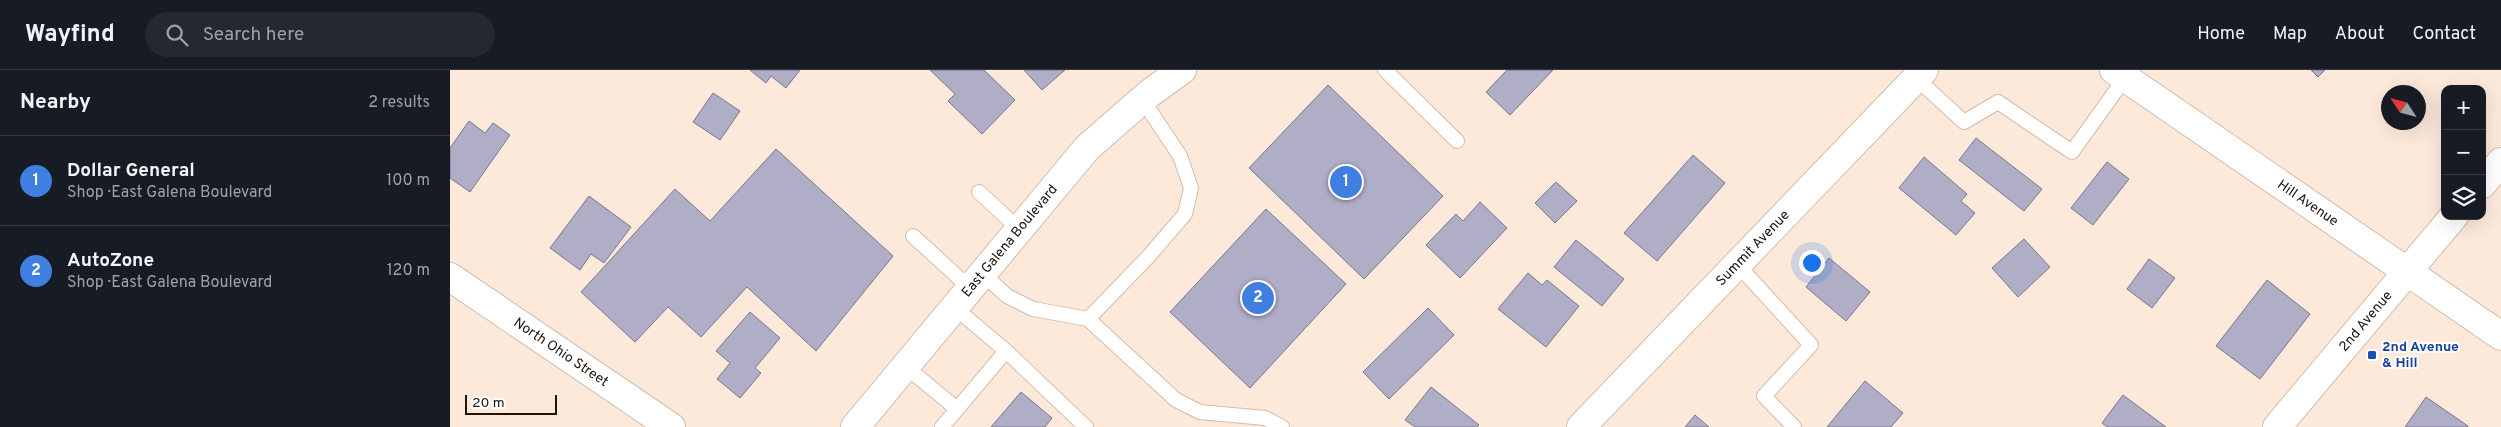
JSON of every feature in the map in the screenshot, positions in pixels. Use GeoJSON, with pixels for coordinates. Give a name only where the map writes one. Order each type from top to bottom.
{"type":"FeatureCollection","features":[{"type":"Feature","properties":{"kind":"main road","name":"East Galena Boulevard"},"geometry":{"type":"LineString","coordinates":[[855,427],[1087,148],[1142,99],[1182,70]]}},
{"type":"Feature","properties":{"kind":"main road","name":"Summit Avenue"},"geometry":{"type":"LineString","coordinates":[[1581,427],[1920,74]]}},
{"type":"Feature","properties":{"kind":"main road","name":"Hill Avenue"},"geometry":{"type":"LineString","coordinates":[[2120,74],[2408,270],[2501,336]]}},
{"type":"Feature","properties":{"kind":"main road"},"geometry":{"type":"LineString","coordinates":[[2486,179],[2501,162]]}},
{"type":"Feature","properties":{"kind":"main road","name":"2nd Avenue"},"geometry":{"type":"LineString","coordinates":[[2277,427],[2451,220]]}},
{"type":"Feature","properties":{"kind":"main road","name":"North Ohio Street"},"geometry":{"type":"LineString","coordinates":[[450,277],[671,427]]}},
{"type":"Feature","properties":{"kind":"lane"},"geometry":{"type":"LineString","coordinates":[[1385,70],[1457,141]]}},
{"type":"Feature","properties":{"kind":"lane"},"geometry":{"type":"LineString","coordinates":[[1920,74],[1964,122],[1998,102],[2072,152],[2120,74]]}},
{"type":"Feature","properties":{"kind":"lane"},"geometry":{"type":"LineString","coordinates":[[1088,319],[1148,257],[1185,214],[1192,188],[1180,156],[1142,99]]}},
{"type":"Feature","properties":{"kind":"lane"},"geometry":{"type":"LineString","coordinates":[[979,192],[1020,229]]}},
{"type":"Feature","properties":{"kind":"lane"},"geometry":{"type":"LineString","coordinates":[[913,236],[969,289],[1006,351],[1086,427]]}},
{"type":"Feature","properties":{"kind":"lane"},"geometry":{"type":"LineString","coordinates":[[1737,264],[1811,345],[1764,396],[1794,427]]}},
{"type":"Feature","properties":{"kind":"lane"},"geometry":{"type":"LineString","coordinates":[[969,289],[1006,296],[1034,310],[1088,319],[1176,400],[1200,412],[1265,418],[1282,427]]}},
{"type":"Feature","properties":{"kind":"lane"},"geometry":{"type":"LineString","coordinates":[[942,427],[1006,351]]}},
{"type":"Feature","properties":{"kind":"lane"},"geometry":{"type":"LineString","coordinates":[[905,366],[957,409]]}},
{"type":"Feature","properties":{"kind":"building"},"geometry":{"type":"Polygon","coordinates":[[[750,70],[800,70],[786,88],[771,76],[766,83],[750,70]]]}},
{"type":"Feature","properties":{"kind":"building"},"geometry":{"type":"Polygon","coordinates":[[[930,70],[984,70],[1015,100],[982,134],[948,101],[955,94],[930,70]]]}},
{"type":"Feature","properties":{"kind":"building"},"geometry":{"type":"Polygon","coordinates":[[[1024,70],[1065,70],[1042,90],[1024,70]]]}},
{"type":"Feature","properties":{"kind":"building"},"geometry":{"type":"Polygon","coordinates":[[[1507,70],[1553,70],[1510,115],[1486,92],[1507,70]]]}},
{"type":"Feature","properties":{"kind":"building"},"geometry":{"type":"Polygon","coordinates":[[[2311,70],[2325,70],[2318,77],[2311,70]]]}},
{"type":"Feature","properties":{"kind":"building"},"geometry":{"type":"Polygon","coordinates":[[[1328,85],[1443,196],[1364,279],[1249,168],[1328,85]]]}},
{"type":"Feature","properties":{"kind":"building"},"geometry":{"type":"Polygon","coordinates":[[[713,93],[740,111],[720,140],[693,122],[713,93]]]}},
{"type":"Feature","properties":{"kind":"building"},"geometry":{"type":"Polygon","coordinates":[[[469,121],[485,133],[493,123],[510,135],[470,192],[450,178],[450,148],[469,121]]]}},
{"type":"Feature","properties":{"kind":"building"},"geometry":{"type":"Polygon","coordinates":[[[1976,138],[2042,189],[2024,211],[1959,160],[1976,138]]]}},
{"type":"Feature","properties":{"kind":"building"},"geometry":{"type":"Polygon","coordinates":[[[776,149],[893,256],[816,351],[747,287],[701,337],[668,307],[635,342],[581,292],[675,189],[710,221],[776,149]]]}},
{"type":"Feature","properties":{"kind":"building"},"geometry":{"type":"Polygon","coordinates":[[[1693,155],[1725,183],[1657,261],[1624,233],[1693,155]]]}},
{"type":"Feature","properties":{"kind":"building"},"geometry":{"type":"Polygon","coordinates":[[[1924,157],[1967,194],[1961,201],[1975,213],[1956,235],[1899,188],[1924,157]]]}},
{"type":"Feature","properties":{"kind":"building"},"geometry":{"type":"Polygon","coordinates":[[[2107,162],[2129,179],[2093,225],[2071,208],[2107,162]]]}},
{"type":"Feature","properties":{"kind":"building"},"geometry":{"type":"Polygon","coordinates":[[[1556,182],[1577,201],[1555,223],[1535,203],[1556,182]]]}},
{"type":"Feature","properties":{"kind":"building"},"geometry":{"type":"Polygon","coordinates":[[[589,196],[631,227],[604,263],[591,254],[580,270],[550,248],[589,196]]]}},
{"type":"Feature","properties":{"kind":"building"},"geometry":{"type":"Polygon","coordinates":[[[1480,202],[1507,228],[1460,278],[1426,245],[1456,214],[1463,221],[1480,202]]]}},
{"type":"Feature","properties":{"kind":"building"},"geometry":{"type":"Polygon","coordinates":[[[1266,209],[1346,284],[1250,388],[1170,312],[1266,209]]]}},
{"type":"Feature","properties":{"kind":"building"},"geometry":{"type":"Polygon","coordinates":[[[2024,239],[2050,267],[2018,297],[1992,268],[2024,239]]]}},
{"type":"Feature","properties":{"kind":"building"},"geometry":{"type":"Polygon","coordinates":[[[1576,240],[1624,279],[1602,306],[1554,267],[1576,240]]]}},
{"type":"Feature","properties":{"kind":"building"},"geometry":{"type":"Polygon","coordinates":[[[1829,258],[1870,292],[1846,321],[1806,287],[1829,258]]]}},
{"type":"Feature","properties":{"kind":"building"},"geometry":{"type":"Polygon","coordinates":[[[2149,259],[2175,278],[2152,308],[2127,289],[2149,259]]]}},
{"type":"Feature","properties":{"kind":"building"},"geometry":{"type":"Polygon","coordinates":[[[1528,273],[1542,285],[1547,280],[1579,306],[1546,347],[1498,309],[1528,273]]]}},
{"type":"Feature","properties":{"kind":"building"},"geometry":{"type":"Polygon","coordinates":[[[2267,280],[2310,314],[2260,379],[2216,346],[2267,280]]]}},
{"type":"Feature","properties":{"kind":"building"},"geometry":{"type":"Polygon","coordinates":[[[1428,308],[1454,335],[1389,399],[1363,372],[1428,308]]]}},
{"type":"Feature","properties":{"kind":"building"},"geometry":{"type":"Polygon","coordinates":[[[750,312],[780,338],[755,368],[761,373],[740,398],[717,379],[730,363],[716,351],[750,312]]]}},
{"type":"Feature","properties":{"kind":"building"},"geometry":{"type":"Polygon","coordinates":[[[1865,381],[1903,413],[1891,427],[1827,427],[1865,381]]]}},
{"type":"Feature","properties":{"kind":"building"},"geometry":{"type":"Polygon","coordinates":[[[1431,387],[1479,425],[1477,427],[1415,427],[1405,420],[1431,387]]]}},
{"type":"Feature","properties":{"kind":"building"},"geometry":{"type":"Polygon","coordinates":[[[1021,392],[1052,418],[1045,427],[991,427],[1021,392]]]}},
{"type":"Feature","properties":{"kind":"building"},"geometry":{"type":"Polygon","coordinates":[[[2123,395],[2166,427],[2107,427],[2102,423],[2123,395]]]}},
{"type":"Feature","properties":{"kind":"building"},"geometry":{"type":"Polygon","coordinates":[[[2426,397],[2468,426],[2405,427],[2426,397]]]}},
{"type":"Feature","properties":{"kind":"building"},"geometry":{"type":"Polygon","coordinates":[[[1695,415],[1709,427],[1685,427],[1695,415]]]}},
{"type":"Feature","properties":{"kind":"place","name":"Dollar General"},"geometry":{"type":"Point","coordinates":[1346,182]}},
{"type":"Feature","properties":{"kind":"place","name":"AutoZone"},"geometry":{"type":"Point","coordinates":[1258,298]}},
{"type":"Feature","properties":{"kind":"place","name":"2nd Avenue & Hill"},"geometry":{"type":"Point","coordinates":[2372,355]}}]}
